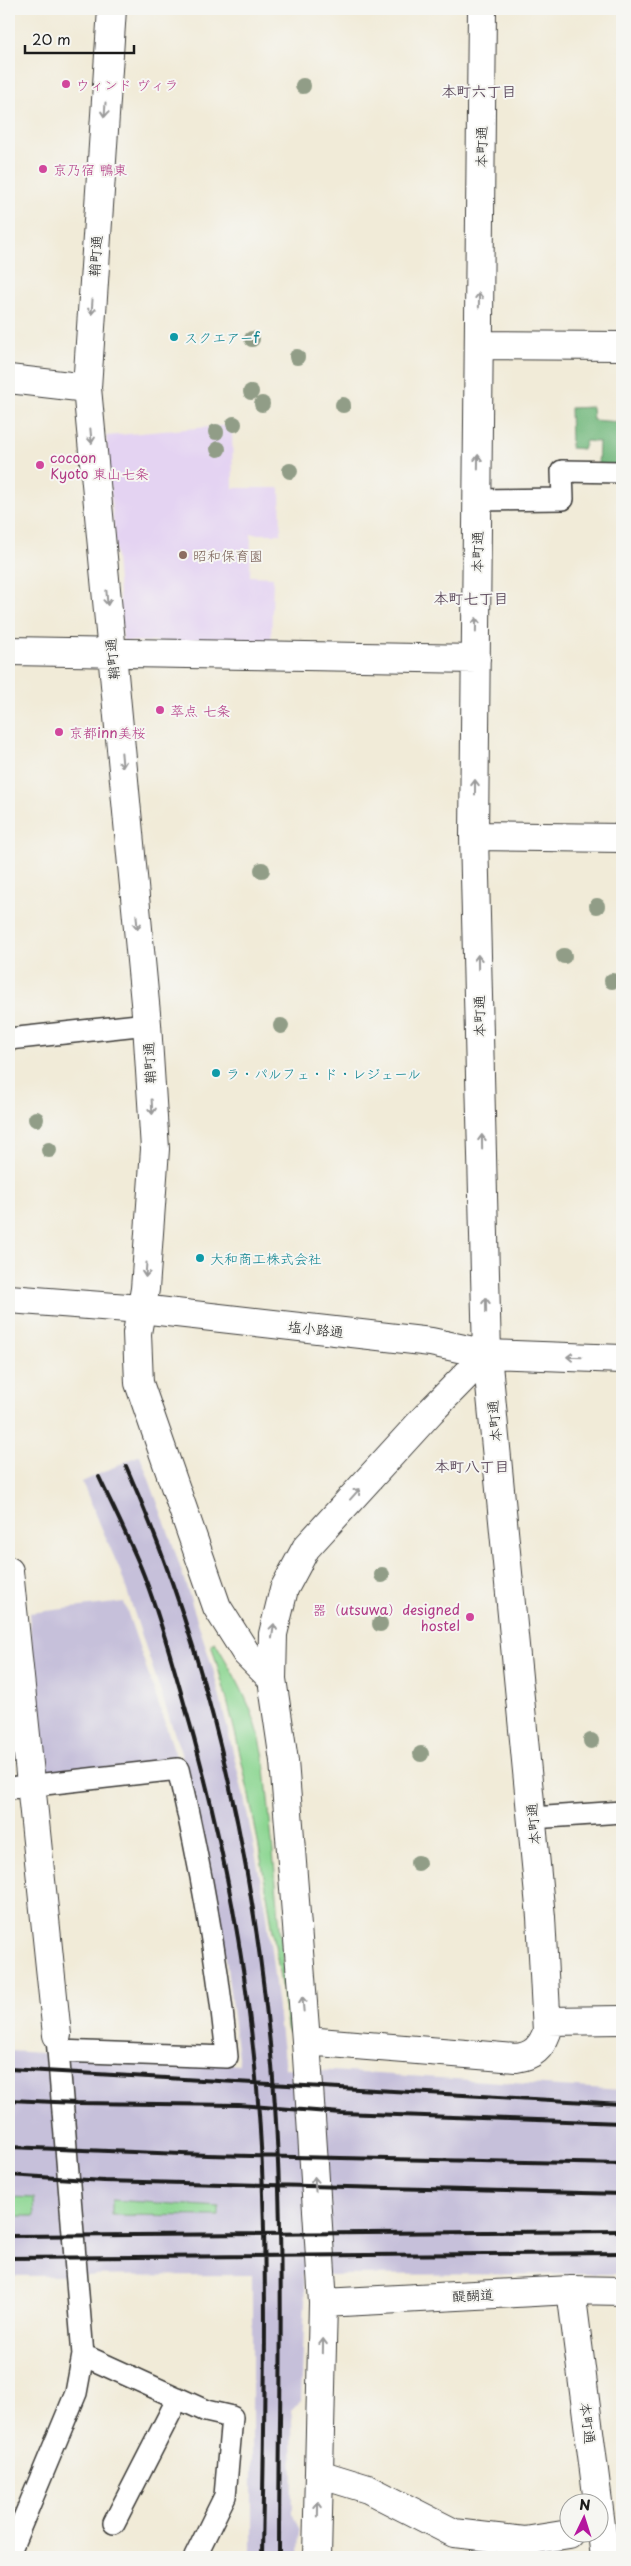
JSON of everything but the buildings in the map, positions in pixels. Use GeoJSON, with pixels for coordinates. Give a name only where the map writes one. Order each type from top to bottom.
{"type":"FeatureCollection","features":[{"type":"Feature","properties":{"kind":"street","name":"鞘町通"},"geometry":{"type":"LineString","coordinates":[[112,9],[87,388],[147,1024],[155,1149],[141,1310],[137,1333],[139,1383],[214,1597],[235,1639],[272,1679]]}},
{"type":"Feature","properties":{"kind":"street","name":"本町通"},"geometry":{"type":"LineString","coordinates":[[306,2041],[516,2058],[526,2057],[544,2043],[547,2021],[541,1917],[487,1354],[474,836],[482,9]]}},
{"type":"Feature","properties":{"kind":"street"},"geometry":{"type":"LineString","coordinates":[[479,345],[622,346]]}},
{"type":"Feature","properties":{"kind":"street"},"geometry":{"type":"LineString","coordinates":[[9,379],[87,388]]}},
{"type":"Feature","properties":{"kind":"street"},"geometry":{"type":"LineString","coordinates":[[9,651],[476,659]]}},
{"type":"Feature","properties":{"kind":"street"},"geometry":{"type":"LineString","coordinates":[[474,836],[622,838]]}},
{"type":"Feature","properties":{"kind":"street","name":"塩小路通"},"geometry":{"type":"LineString","coordinates":[[9,1299],[141,1310],[431,1342],[487,1354],[622,1359]]}},
{"type":"Feature","properties":{"kind":"street"},"geometry":{"type":"LineString","coordinates":[[318,2557],[323,2303],[306,2041],[284,1761],[272,1679],[271,1648],[275,1618],[284,1588],[306,1548],[431,1410],[487,1354]]}},
{"type":"Feature","properties":{"kind":"street"},"geometry":{"type":"LineString","coordinates":[[9,1572],[21,1786],[58,2043]]}},
{"type":"Feature","properties":{"kind":"street"},"geometry":{"type":"LineString","coordinates":[[547,2021],[622,2020]]}},
{"type":"Feature","properties":{"kind":"street","name":"本町通"},"geometry":{"type":"LineString","coordinates":[[571,2290],[596,2494]]}},
{"type":"Feature","properties":{"kind":"street","name":"醍醐道"},"geometry":{"type":"LineString","coordinates":[[323,2303],[571,2290],[622,2291]]}},
{"type":"Feature","properties":{"kind":"street"},"geometry":{"type":"LineString","coordinates":[[319,2474],[368,2489],[454,2533],[524,2541],[558,2536]]}},
{"type":"Feature","properties":{"kind":"street","name":"本町通"},"geometry":{"type":"LineString","coordinates":[[603,2544],[605,2557]]}},
{"type":"Feature","properties":{"kind":"lane"},"geometry":{"type":"LineString","coordinates":[[478,500],[563,499],[562,471],[622,472]]}},
{"type":"Feature","properties":{"kind":"lane"},"geometry":{"type":"LineString","coordinates":[[9,1039],[147,1024]]}},
{"type":"Feature","properties":{"kind":"lane"},"geometry":{"type":"LineString","coordinates":[[9,2554],[76,2393],[83,2355],[58,2043],[227,2057],[221,1997],[189,1817],[178,1769],[21,1786]]}},
{"type":"Feature","properties":{"kind":"lane"},"geometry":{"type":"LineString","coordinates":[[532,1818],[622,1812]]}},
{"type":"Feature","properties":{"kind":"lane"},"geometry":{"type":"LineString","coordinates":[[83,2355],[206,2411],[232,2418],[225,2496],[195,2557]]}},
{"type":"Feature","properties":{"kind":"lane"},"geometry":{"type":"LineString","coordinates":[[114,2523],[178,2398]]}},
{"type":"Feature","properties":{"kind":"shaded area","name":"昭和保育園"},"geometry":{"type":"Polygon","coordinates":[[[232,425],[233,488],[280,488],[281,534],[251,534],[250,576],[273,577],[271,645],[123,641],[106,436],[232,425]]]}},
{"type":"Feature","properties":{"kind":"shaded area"},"geometry":{"type":"Polygon","coordinates":[[[140,1455],[172,1542],[213,1669],[243,1793],[266,1908],[285,2068],[622,2090],[622,2274],[303,2275],[305,2300],[301,2401],[292,2410],[293,2514],[299,2529],[298,2557],[252,2557],[252,2275],[9,2276],[9,2051],[239,2065],[224,1943],[208,1858],[181,1753],[121,1573],[82,1482],[140,1455]]]}},
{"type":"Feature","properties":{"kind":"shaded area"},"geometry":{"type":"Polygon","coordinates":[[[124,1602],[178,1762],[42,1776],[29,1613],[124,1602]]]}},
{"type":"Feature","properties":{"kind":"green space"},"geometry":{"type":"Polygon","coordinates":[[[592,407],[593,420],[620,422],[619,467],[598,466],[599,442],[586,441],[583,449],[571,448],[570,408],[592,407]]]}},
{"type":"Feature","properties":{"kind":"green space"},"geometry":{"type":"Polygon","coordinates":[[[215,1642],[232,1671],[251,1711],[264,1757],[290,2032],[288,2033],[257,1837],[237,1740],[211,1644],[215,1642]]]}},
{"type":"Feature","properties":{"kind":"green space"},"geometry":{"type":"Polygon","coordinates":[[[9,2197],[34,2198],[35,2216],[9,2216],[9,2197]]]}},
{"type":"Feature","properties":{"kind":"green space"},"geometry":{"type":"Polygon","coordinates":[[[112,2200],[219,2207],[219,2216],[112,2215],[112,2200]]]}},
{"type":"Feature","properties":{"kind":"railway"},"geometry":{"type":"LineString","coordinates":[[126,1466],[156,1538],[182,1611],[224,1760],[240,1835],[264,1989],[272,2066],[279,2189],[281,2312],[279,2557]]}},
{"type":"Feature","properties":{"kind":"railway"},"geometry":{"type":"LineString","coordinates":[[99,1477],[147,1583],[171,1658],[210,1801],[234,1915],[243,1973],[257,2089],[263,2198],[265,2352],[262,2557]]}},
{"type":"Feature","properties":{"kind":"railway"},"geometry":{"type":"LineString","coordinates":[[9,2069],[622,2104]]}},
{"type":"Feature","properties":{"kind":"railway"},"geometry":{"type":"LineString","coordinates":[[9,2100],[77,2103],[239,2105],[341,2113],[622,2123]]}},
{"type":"Feature","properties":{"kind":"railway"},"geometry":{"type":"LineString","coordinates":[[9,2147],[207,2155],[622,2164]]}},
{"type":"Feature","properties":{"kind":"railway"},"geometry":{"type":"LineString","coordinates":[[9,2175],[104,2181],[622,2194]]}},
{"type":"Feature","properties":{"kind":"railway"},"geometry":{"type":"LineString","coordinates":[[9,2236],[622,2231]]}},
{"type":"Feature","properties":{"kind":"railway"},"geometry":{"type":"LineString","coordinates":[[9,2258],[622,2253]]}},
{"type":"Feature","properties":{"kind":"place","name":"ウィンド ヴィラ"},"geometry":{"type":"Point","coordinates":[66,84]}},
{"type":"Feature","properties":{"kind":"place","name":"京乃宿 鴨東"},"geometry":{"type":"Point","coordinates":[43,169]}},
{"type":"Feature","properties":{"kind":"place","name":"スクエアーf"},"geometry":{"type":"Point","coordinates":[174,337]}},
{"type":"Feature","properties":{"kind":"place","name":"cocoon Kyoto 東山七条"},"geometry":{"type":"Point","coordinates":[40,465]}},
{"type":"Feature","properties":{"kind":"place","name":"昭和保育園"},"geometry":{"type":"Point","coordinates":[183,555]}},
{"type":"Feature","properties":{"kind":"place","name":"萃点 七条"},"geometry":{"type":"Point","coordinates":[160,710]}},
{"type":"Feature","properties":{"kind":"place","name":"京都inn美桜"},"geometry":{"type":"Point","coordinates":[59,732]}},
{"type":"Feature","properties":{"kind":"place","name":"ラ・パルフェ・ド・レジェール"},"geometry":{"type":"Point","coordinates":[216,1073]}},
{"type":"Feature","properties":{"kind":"place","name":"大和商工株式会社"},"geometry":{"type":"Point","coordinates":[200,1258]}},
{"type":"Feature","properties":{"kind":"place","name":"器（utsuwa）designed hostel"},"geometry":{"type":"Point","coordinates":[470,1617]}},
{"type":"Feature","properties":{"kind":"district","name":"本町六丁目"},"geometry":{"type":"Point","coordinates":[479,90]}},
{"type":"Feature","properties":{"kind":"district","name":"本町七丁目"},"geometry":{"type":"Point","coordinates":[471,597]}},
{"type":"Feature","properties":{"kind":"district","name":"本町八丁目"},"geometry":{"type":"Point","coordinates":[472,1465]}}]}
